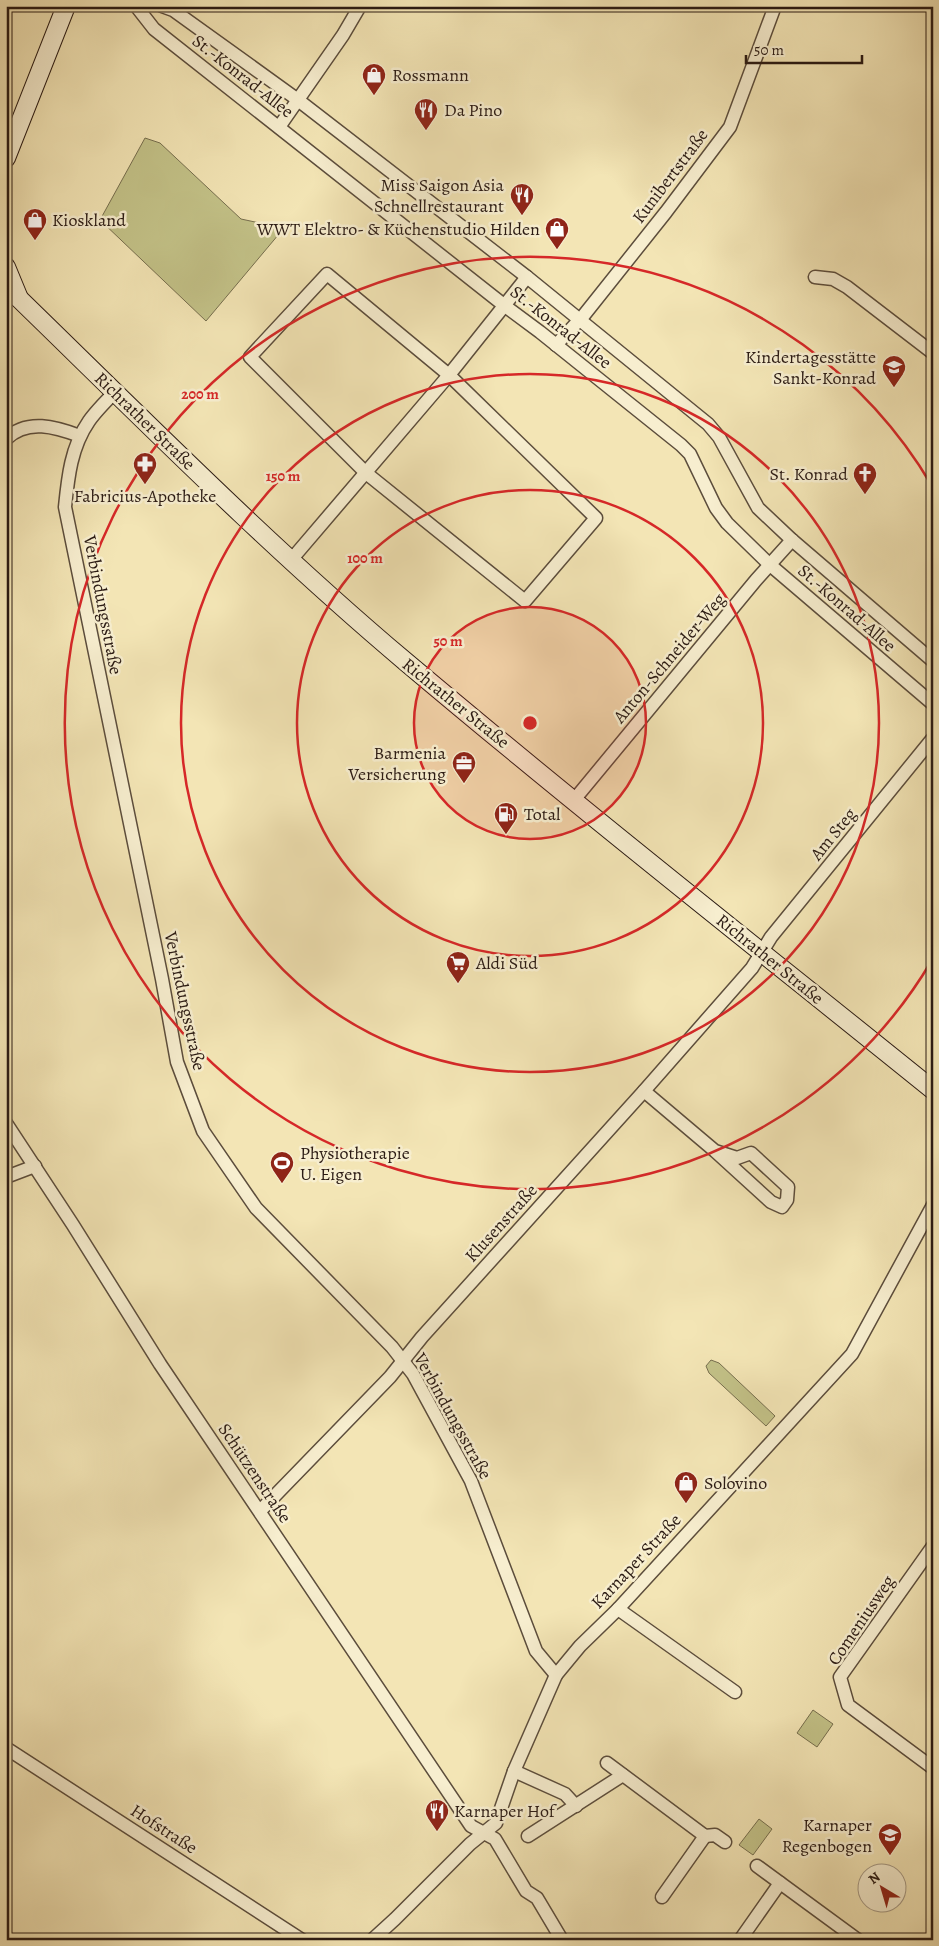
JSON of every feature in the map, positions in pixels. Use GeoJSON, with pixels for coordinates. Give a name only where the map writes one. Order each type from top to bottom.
{"type":"FeatureCollection","features":[{"type":"Feature","properties":{"kind":"main road"},"geometry":{"type":"LineString","coordinates":[[6,158],[66,6]]}},
{"type":"Feature","properties":{"kind":"main road"},"geometry":{"type":"LineString","coordinates":[[6,267],[19,298]]}},
{"type":"Feature","properties":{"kind":"main road","name":"Richrather Straße"},"geometry":{"type":"LineString","coordinates":[[6,286],[291,560],[405,661],[933,1090]]}},
{"type":"Feature","properties":{"kind":"street","name":"St.-Konrad-Allee"},"geometry":{"type":"LineString","coordinates":[[136,6],[154,29],[681,445],[696,464],[720,515],[769,564],[933,704]]}},
{"type":"Feature","properties":{"kind":"street","name":"St.-Konrad-Allee"},"geometry":{"type":"LineString","coordinates":[[162,6],[172,10],[298,100],[527,277],[714,430],[758,508],[792,540],[933,661]]}},
{"type":"Feature","properties":{"kind":"street"},"geometry":{"type":"LineString","coordinates":[[279,127],[343,35],[360,6]]}},
{"type":"Feature","properties":{"kind":"street","name":"Kunibertstraße"},"geometry":{"type":"LineString","coordinates":[[556,345],[580,320],[666,212],[730,127],[775,6]]}},
{"type":"Feature","properties":{"kind":"street"},"geometry":{"type":"LineString","coordinates":[[327,274],[449,375],[596,518],[525,601],[366,473],[250,357],[327,274]]}},
{"type":"Feature","properties":{"kind":"street"},"geometry":{"type":"LineString","coordinates":[[291,560],[449,375],[506,306],[527,277]]}},
{"type":"Feature","properties":{"kind":"street"},"geometry":{"type":"LineString","coordinates":[[815,277],[833,279],[847,287],[931,349]]}},
{"type":"Feature","properties":{"kind":"street","name":"Verbindungsstraße"},"geometry":{"type":"LineString","coordinates":[[115,392],[89,420],[74,449],[70,465],[66,507],[177,1062],[203,1131],[256,1208],[404,1361],[422,1389],[471,1482],[536,1651],[556,1675]]}},
{"type":"Feature","properties":{"kind":"street"},"geometry":{"type":"LineString","coordinates":[[6,439],[18,428],[33,425],[65,430],[80,436]]}},
{"type":"Feature","properties":{"kind":"street","name":"Anton-Schneider-Weg"},"geometry":{"type":"LineString","coordinates":[[574,800],[769,564],[792,540]]}},
{"type":"Feature","properties":{"kind":"street","name":"Am Steg"},"geometry":{"type":"LineString","coordinates":[[762,952],[771,937],[933,738]]}},
{"type":"Feature","properties":{"kind":"street","name":"Klusenstraße"},"geometry":{"type":"LineString","coordinates":[[260,1511],[404,1361],[422,1337],[644,1092],[752,968],[762,952]]}},
{"type":"Feature","properties":{"kind":"street"},"geometry":{"type":"LineString","coordinates":[[644,1092],[715,1151],[771,1202],[782,1207],[786,1200],[788,1187],[751,1153],[737,1158],[715,1151]]}},
{"type":"Feature","properties":{"kind":"street","name":"Schützenstraße"},"geometry":{"type":"LineString","coordinates":[[6,1123],[160,1364],[470,1826],[495,1839],[526,1891],[537,1898],[562,1940]]}},
{"type":"Feature","properties":{"kind":"street"},"geometry":{"type":"LineString","coordinates":[[6,1177],[35,1166]]}},
{"type":"Feature","properties":{"kind":"street","name":"Karnaper Straße"},"geometry":{"type":"LineString","coordinates":[[372,1940],[470,1844],[496,1823],[514,1771],[556,1675],[580,1646],[618,1609],[852,1354],[933,1205]]}},
{"type":"Feature","properties":{"kind":"street","name":"Comeniusweg"},"geometry":{"type":"LineString","coordinates":[[933,1546],[840,1677],[848,1705],[933,1768]]}},
{"type":"Feature","properties":{"kind":"street"},"geometry":{"type":"LineString","coordinates":[[618,1609],[735,1692]]}},
{"type":"Feature","properties":{"kind":"street","name":"Hofstraße"},"geometry":{"type":"LineString","coordinates":[[6,1748],[302,1940]]}},
{"type":"Feature","properties":{"kind":"street"},"geometry":{"type":"LineString","coordinates":[[607,1763],[704,1836],[716,1835],[725,1842]]}},
{"type":"Feature","properties":{"kind":"street"},"geometry":{"type":"LineString","coordinates":[[514,1771],[565,1794],[576,1806]]}},
{"type":"Feature","properties":{"kind":"street"},"geometry":{"type":"LineString","coordinates":[[528,1836],[623,1775]]}},
{"type":"Feature","properties":{"kind":"street"},"geometry":{"type":"LineString","coordinates":[[662,1897],[704,1836]]}},
{"type":"Feature","properties":{"kind":"street"},"geometry":{"type":"LineString","coordinates":[[757,1866],[858,1940]]}},
{"type":"Feature","properties":{"kind":"street"},"geometry":{"type":"LineString","coordinates":[[740,1940],[780,1883]]}},
{"type":"Feature","properties":{"kind":"shaded area"},"geometry":{"type":"Polygon","coordinates":[[[145,138],[160,143],[241,219],[269,225],[279,234],[206,321],[100,220],[145,138]]]}},
{"type":"Feature","properties":{"kind":"shaded area"},"geometry":{"type":"Polygon","coordinates":[[[711,1360],[719,1363],[775,1416],[766,1426],[709,1373],[706,1366],[711,1360]]]}},
{"type":"Feature","properties":{"kind":"shaded area"},"geometry":{"type":"Polygon","coordinates":[[[813,1710],[833,1724],[817,1747],[797,1733],[813,1710]]]}},
{"type":"Feature","properties":{"kind":"shaded area"},"geometry":{"type":"Polygon","coordinates":[[[759,1819],[772,1829],[753,1855],[739,1845],[759,1819]]]}},
{"type":"Feature","properties":{"kind":"place","name":"Rossmann"},"geometry":{"type":"Point","coordinates":[374,96]}},
{"type":"Feature","properties":{"kind":"place","name":"Da Pino"},"geometry":{"type":"Point","coordinates":[426,131]}},
{"type":"Feature","properties":{"kind":"place","name":"Miss Saigon Asia Schnellrestaurant"},"geometry":{"type":"Point","coordinates":[522,216]}},
{"type":"Feature","properties":{"kind":"place","name":"Kioskland"},"geometry":{"type":"Point","coordinates":[35,241]}},
{"type":"Feature","properties":{"kind":"place","name":"WWT Elektro- & Küchenstudio Hilden"},"geometry":{"type":"Point","coordinates":[557,250]}},
{"type":"Feature","properties":{"kind":"place","name":"Kindertagesstätte Sankt-Konrad"},"geometry":{"type":"Point","coordinates":[894,388]}},
{"type":"Feature","properties":{"kind":"place","name":"Fabricius-Apotheke"},"geometry":{"type":"Point","coordinates":[145,485]}},
{"type":"Feature","properties":{"kind":"place","name":"St. Konrad"},"geometry":{"type":"Point","coordinates":[865,495]}},
{"type":"Feature","properties":{"kind":"place","name":"Barmenia Versicherung"},"geometry":{"type":"Point","coordinates":[464,784]}},
{"type":"Feature","properties":{"kind":"place","name":"Total"},"geometry":{"type":"Point","coordinates":[506,835]}},
{"type":"Feature","properties":{"kind":"place","name":"Aldi Süd"},"geometry":{"type":"Point","coordinates":[458,984]}},
{"type":"Feature","properties":{"kind":"place","name":"Physiotherapie U. Eigen"},"geometry":{"type":"Point","coordinates":[282,1184]}},
{"type":"Feature","properties":{"kind":"place","name":"Solovino"},"geometry":{"type":"Point","coordinates":[686,1504]}},
{"type":"Feature","properties":{"kind":"place","name":"Karnaper Hof"},"geometry":{"type":"Point","coordinates":[437,1832]}},
{"type":"Feature","properties":{"kind":"place","name":"Karnaper Regenbogen"},"geometry":{"type":"Point","coordinates":[890,1856]}}]}
